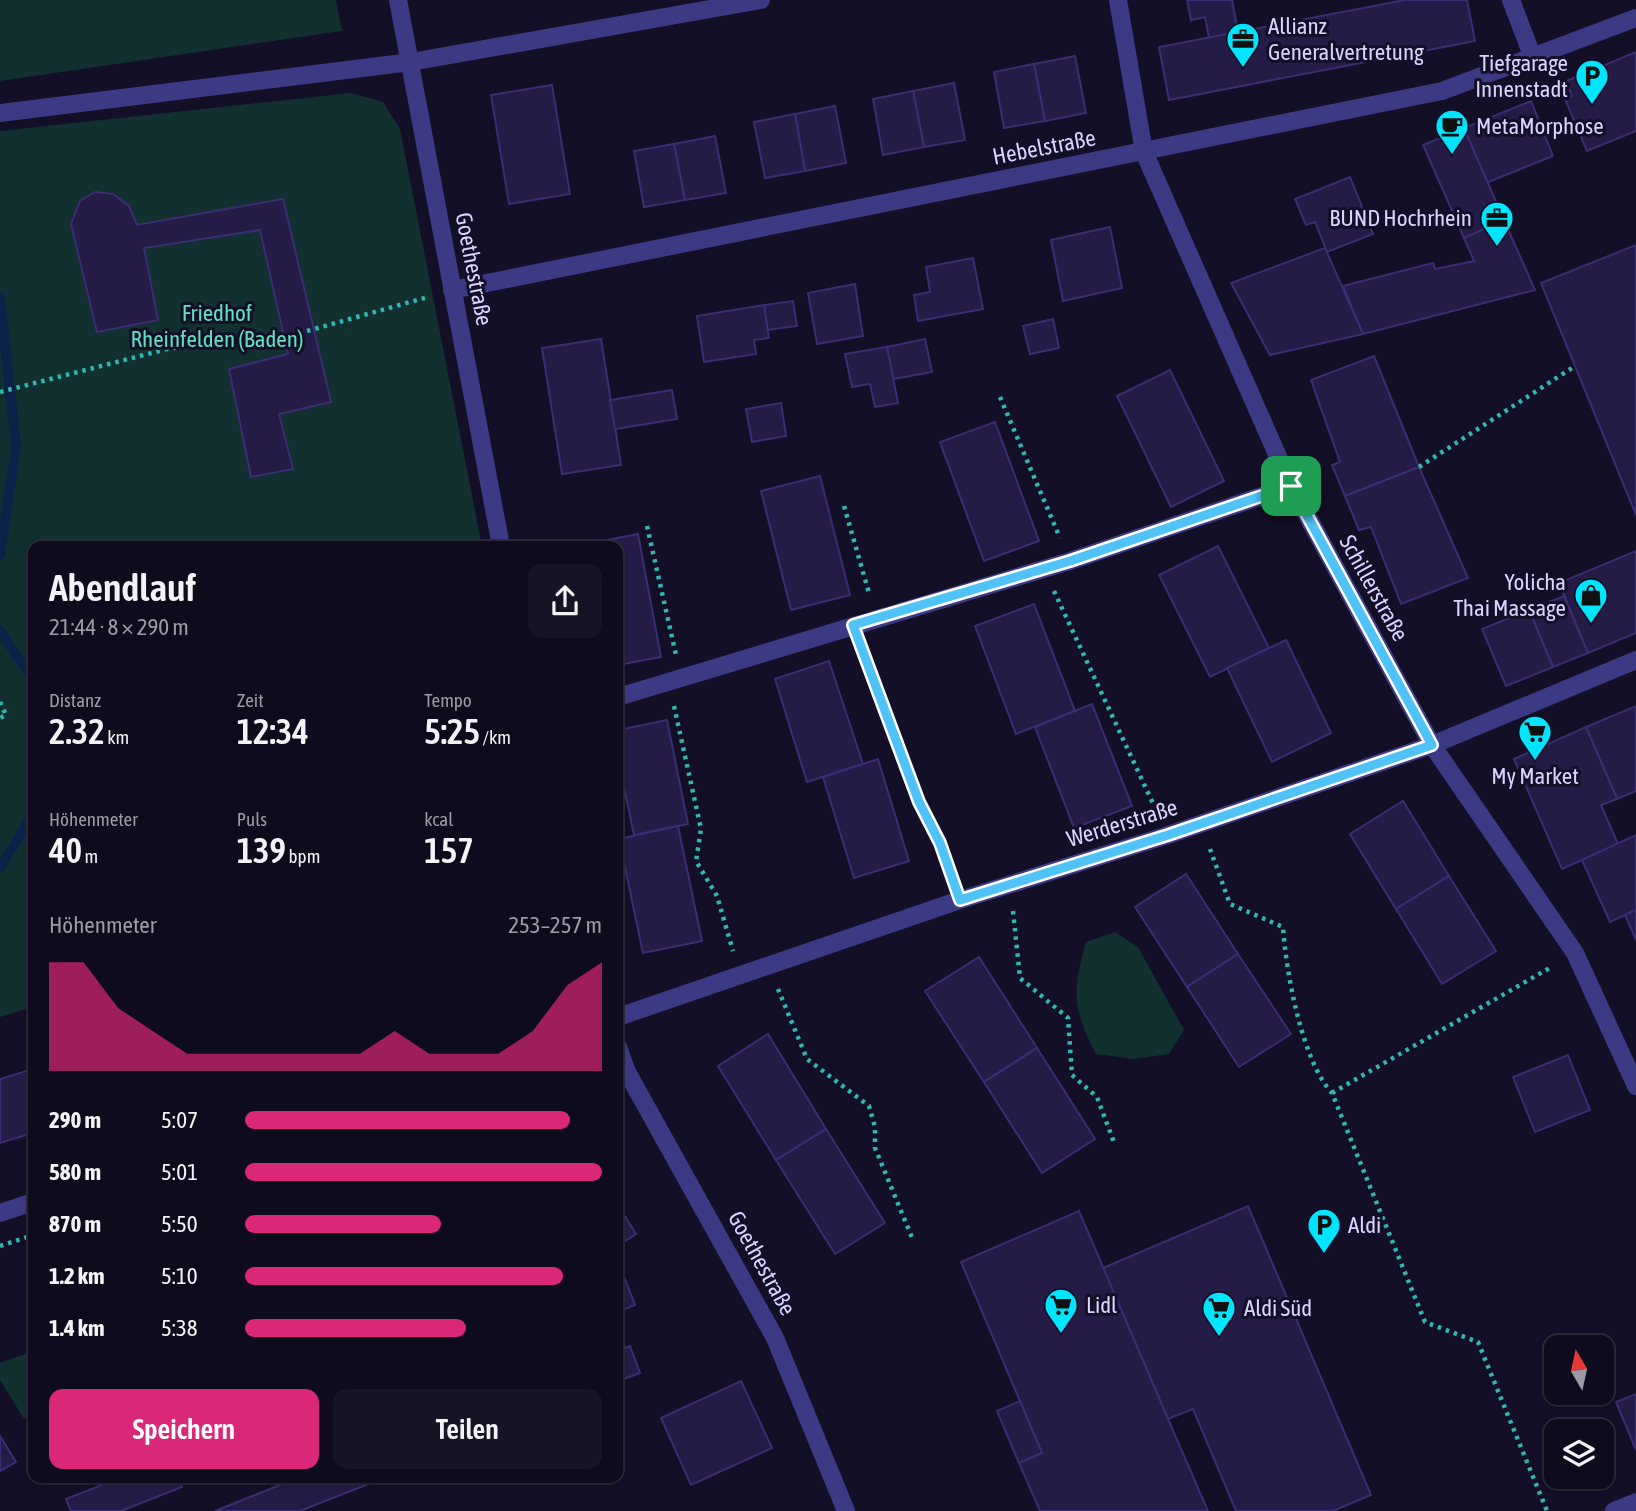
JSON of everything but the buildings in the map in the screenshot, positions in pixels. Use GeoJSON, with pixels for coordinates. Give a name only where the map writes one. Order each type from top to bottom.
{"type":"FeatureCollection","features":[{"type":"Feature","properties":{"kind":"street","name":"Goethestraße"},"geometry":{"type":"LineString","coordinates":[[398,0],[500,541]]}},
{"type":"Feature","properties":{"kind":"street"},"geometry":{"type":"LineString","coordinates":[[0,113],[411,62],[761,0]]}},
{"type":"Feature","properties":{"kind":"street","name":"Schillerstraße"},"geometry":{"type":"LineString","coordinates":[[1118,0],[1144,152],[1291,486],[1432,745],[1574,953],[1636,1086]]}},
{"type":"Feature","properties":{"kind":"street"},"geometry":{"type":"LineString","coordinates":[[1511,0],[1533,58]]}},
{"type":"Feature","properties":{"kind":"street","name":"Hebelstraße"},"geometry":{"type":"LineString","coordinates":[[453,290],[1442,91],[1636,18]]}},
{"type":"Feature","properties":{"kind":"street"},"geometry":{"type":"LineString","coordinates":[[623,695],[1070,561],[1291,486]]}},
{"type":"Feature","properties":{"kind":"street","name":"Werderstraße"},"geometry":{"type":"LineString","coordinates":[[623,1015],[960,900],[1168,835],[1432,745],[1636,660]]}},
{"type":"Feature","properties":{"kind":"street","name":"Goethestraße"},"geometry":{"type":"LineString","coordinates":[[623,1061],[775,1338],[846,1511]]}},
{"type":"Feature","properties":{"kind":"street"},"geometry":{"type":"LineString","coordinates":[[0,1213],[28,1204]]}},
{"type":"Feature","properties":{"kind":"street"},"geometry":{"type":"LineString","coordinates":[[1614,1511],[1636,1502]]}},
{"type":"Feature","properties":{"kind":"path"},"geometry":{"type":"LineString","coordinates":[[1,392],[171,348],[261,344],[453,290]]}},
{"type":"Feature","properties":{"kind":"path"},"geometry":{"type":"LineString","coordinates":[[1419,467],[1575,366]]}},
{"type":"Feature","properties":{"kind":"path"},"geometry":{"type":"LineString","coordinates":[[1000,397],[1070,561]]}},
{"type":"Feature","properties":{"kind":"path"},"geometry":{"type":"LineString","coordinates":[[844,506],[876,619]]}},
{"type":"Feature","properties":{"kind":"path"},"geometry":{"type":"LineString","coordinates":[[648,526],[701,829],[696,861],[717,896],[740,976]]}},
{"type":"Feature","properties":{"kind":"path"},"geometry":{"type":"LineString","coordinates":[[1043,568],[1168,835]]}},
{"type":"Feature","properties":{"kind":"path"},"geometry":{"type":"LineString","coordinates":[[853,625],[919,802],[940,843],[960,900]]}},
{"type":"Feature","properties":{"kind":"path"},"geometry":{"type":"LineString","coordinates":[[0,702],[6,715],[0,718]]}},
{"type":"Feature","properties":{"kind":"path"},"geometry":{"type":"LineString","coordinates":[[1211,851],[1230,904],[1283,927],[1286,971],[1319,1079],[1332,1093],[1424,1322],[1478,1342],[1547,1511]]}},
{"type":"Feature","properties":{"kind":"path"},"geometry":{"type":"LineString","coordinates":[[1014,916],[1020,978],[1068,1018],[1072,1074],[1097,1097],[1115,1145]]}},
{"type":"Feature","properties":{"kind":"path"},"geometry":{"type":"LineString","coordinates":[[1332,1093],[1574,953]]}},
{"type":"Feature","properties":{"kind":"path"},"geometry":{"type":"LineString","coordinates":[[787,1010],[807,1059],[869,1106],[875,1127],[875,1148],[913,1240]]}},
{"type":"Feature","properties":{"kind":"path"},"geometry":{"type":"LineString","coordinates":[[0,1246],[28,1237]]}},
{"type":"Feature","properties":{"kind":"green space"},"geometry":{"type":"Polygon","coordinates":[[[0,0],[336,0],[342,31],[0,81],[0,0]]]}},
{"type":"Feature","properties":{"kind":"green space","name":"Friedhof Rheinfelden (Baden)"},"geometry":{"type":"Polygon","coordinates":[[[351,93],[383,102],[400,129],[481,541],[28,541],[28,1009],[0,1017],[0,131],[351,93]]]}},
{"type":"Feature","properties":{"kind":"green space"},"geometry":{"type":"Polygon","coordinates":[[[1115,932],[1138,947],[1184,1030],[1169,1054],[1134,1059],[1096,1054],[1088,1038],[1077,999],[1081,959],[1086,942],[1115,932]]]}},
{"type":"Feature","properties":{"kind":"green space"},"geometry":{"type":"Polygon","coordinates":[[[28,1353],[28,1417],[24,1419],[0,1380],[0,1363],[28,1353]]]}},
{"type":"Feature","properties":{"kind":"waterway"},"geometry":{"type":"LineString","coordinates":[[0,297],[16,446],[0,555]]}},
{"type":"Feature","properties":{"kind":"waterway"},"geometry":{"type":"LineString","coordinates":[[0,631],[28,672]]}},
{"type":"Feature","properties":{"kind":"waterway"},"geometry":{"type":"LineString","coordinates":[[0,867],[28,823]]}},
{"type":"Feature","properties":{"kind":"place","name":"Allianz Generalvertretung"},"geometry":{"type":"Point","coordinates":[1243,69]}},
{"type":"Feature","properties":{"kind":"place","name":"Tiefgarage Innenstadt"},"geometry":{"type":"Point","coordinates":[1592,106]}},
{"type":"Feature","properties":{"kind":"place","name":"MetaMorphose"},"geometry":{"type":"Point","coordinates":[1452,156]}},
{"type":"Feature","properties":{"kind":"place","name":"BUND Hochrhein"},"geometry":{"type":"Point","coordinates":[1497,248]}},
{"type":"Feature","properties":{"kind":"place","name":"Yolicha Thai Massage"},"geometry":{"type":"Point","coordinates":[1591,625]}},
{"type":"Feature","properties":{"kind":"place","name":"My Market"},"geometry":{"type":"Point","coordinates":[1535,762]}},
{"type":"Feature","properties":{"kind":"place","name":"Aldi"},"geometry":{"type":"Point","coordinates":[1324,1255]}},
{"type":"Feature","properties":{"kind":"place","name":"Lidl"},"geometry":{"type":"Point","coordinates":[1061,1335]}},
{"type":"Feature","properties":{"kind":"place","name":"Aldi Süd"},"geometry":{"type":"Point","coordinates":[1219,1338]}},
{"type":"Feature","properties":{"kind":"route"},"geometry":{"type":"LineString","coordinates":[[1291,486],[1432,745],[1168,835],[960,900],[940,843],[919,802],[853,625],[1070,561],[1291,486]]}}]}
